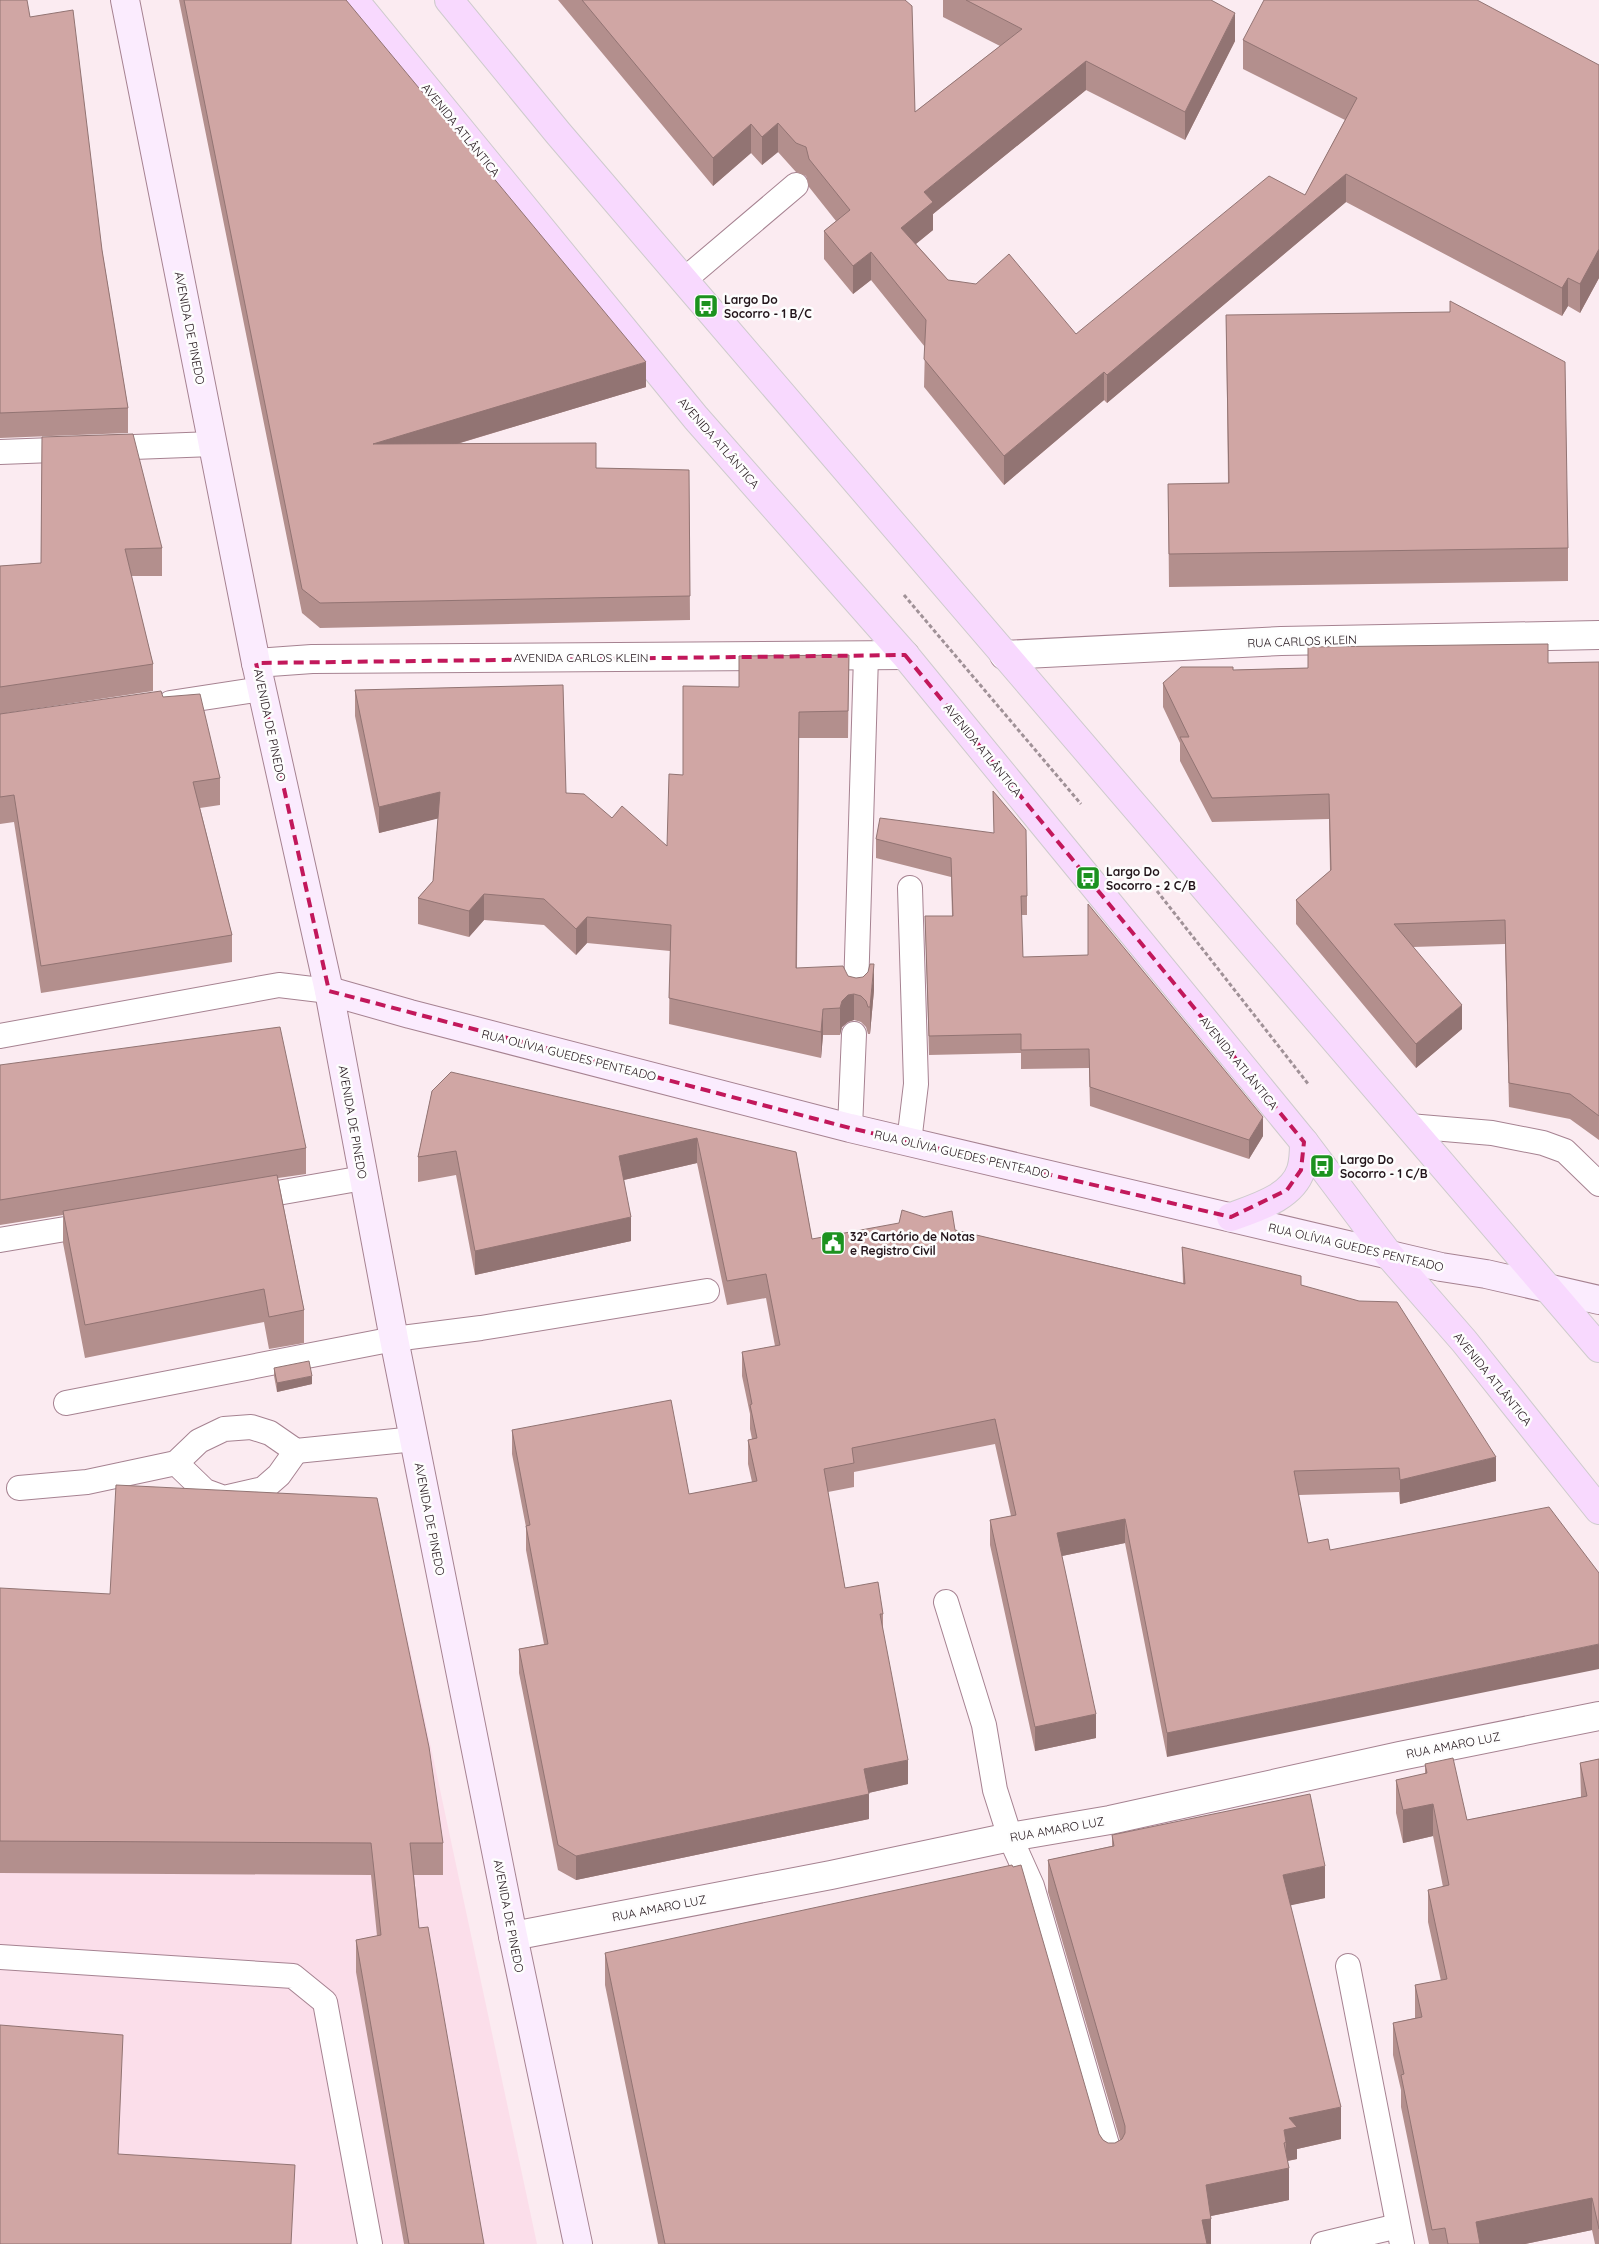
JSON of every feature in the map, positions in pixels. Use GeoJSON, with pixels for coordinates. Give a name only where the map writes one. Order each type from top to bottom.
{"type":"FeatureCollection","features":[{"type":"Feature","properties":{"kind":"main road","name":"AVENIDA ATLÂNTICA"},"geometry":{"type":"LineString","coordinates":[[354,0],[696,418],[905,655],[1304,1142],[1389,1255],[1464,1341],[1599,1510]]}},
{"type":"Feature","properties":{"kind":"main road"},"geometry":{"type":"LineString","coordinates":[[449,0],[558,133],[1599,1348]]}},
{"type":"Feature","properties":{"kind":"main road"},"geometry":{"type":"LineString","coordinates":[[1231,1218],[1257,1207],[1287,1190],[1301,1170],[1304,1142]]}},
{"type":"Feature","properties":{"kind":"street","name":"AVENIDA DE PINEDO"},"geometry":{"type":"LineString","coordinates":[[125,0],[256,663],[329,991],[394,1339],[513,1936],[578,2244]]}},
{"type":"Feature","properties":{"kind":"street","name":"RUA CARLOS KLEIN"},"geometry":{"type":"LineString","coordinates":[[1004,655],[1281,641],[1599,635]]}},
{"type":"Feature","properties":{"kind":"street","name":"AVENIDA CARLOS KLEIN"},"geometry":{"type":"LineString","coordinates":[[256,663],[322,659],[905,655]]}},
{"type":"Feature","properties":{"kind":"street","name":"RUA OLÍVIA GUEDES PENTEADO"},"geometry":{"type":"LineString","coordinates":[[329,991],[410,1014],[850,1128],[1441,1267],[1486,1274],[1599,1300]]}},
{"type":"Feature","properties":{"kind":"street","name":"RUA AMARO LUZ"},"geometry":{"type":"LineString","coordinates":[[513,1936],[831,1875],[1010,1837],[1110,1820],[1400,1756],[1599,1716]]}},
{"type":"Feature","properties":{"kind":"lane"},"geometry":{"type":"LineString","coordinates":[[684,280],[796,185]]}},
{"type":"Feature","properties":{"kind":"lane"},"geometry":{"type":"LineString","coordinates":[[0,452],[213,444]]}},
{"type":"Feature","properties":{"kind":"lane"},"geometry":{"type":"LineString","coordinates":[[856,991],[866,656]]}},
{"type":"Feature","properties":{"kind":"lane"},"geometry":{"type":"LineString","coordinates":[[146,706],[262,689]]}},
{"type":"Feature","properties":{"kind":"lane"},"geometry":{"type":"LineString","coordinates":[[909,1142],[916,1084],[910,888]]}},
{"type":"Feature","properties":{"kind":"lane"},"geometry":{"type":"LineString","coordinates":[[0,1036],[278,984],[329,991]]}},
{"type":"Feature","properties":{"kind":"lane"},"geometry":{"type":"LineString","coordinates":[[850,1128],[854,1034]]}},
{"type":"Feature","properties":{"kind":"lane"},"geometry":{"type":"LineString","coordinates":[[1409,1126],[1492,1133],[1543,1142],[1565,1151],[1599,1184]]}},
{"type":"Feature","properties":{"kind":"lane"},"geometry":{"type":"LineString","coordinates":[[224,1202],[363,1178]]}},
{"type":"Feature","properties":{"kind":"lane"},"geometry":{"type":"LineString","coordinates":[[0,1240],[117,1220]]}},
{"type":"Feature","properties":{"kind":"lane"},"geometry":{"type":"LineString","coordinates":[[66,1403],[394,1339],[481,1328],[707,1291]]}},
{"type":"Feature","properties":{"kind":"lane"},"geometry":{"type":"LineString","coordinates":[[19,1488],[87,1482],[176,1463],[199,1441],[224,1429],[251,1427],[270,1433],[296,1451],[415,1440]]}},
{"type":"Feature","properties":{"kind":"lane"},"geometry":{"type":"LineString","coordinates":[[176,1463],[205,1491],[224,1498],[263,1489],[279,1474],[296,1451]]}},
{"type":"Feature","properties":{"kind":"lane"},"geometry":{"type":"LineString","coordinates":[[946,1602],[984,1725],[995,1790],[1010,1837],[1032,1886],[1112,2162]]}},
{"type":"Feature","properties":{"kind":"lane"},"geometry":{"type":"LineString","coordinates":[[0,1957],[293,1976],[325,2002],[370,2244]]}},
{"type":"Feature","properties":{"kind":"lane"},"geometry":{"type":"LineString","coordinates":[[1323,2244],[1400,2235],[1348,1966]]}},
{"type":"Feature","properties":{"kind":"path"},"geometry":{"type":"LineString","coordinates":[[899,589],[1081,804]]}},
{"type":"Feature","properties":{"kind":"path"},"geometry":{"type":"LineString","coordinates":[[1158,891],[1309,1085]]}},
{"type":"Feature","properties":{"kind":"highlighted area"},"geometry":{"type":"Polygon","coordinates":[[[905,655],[1304,1142],[1301,1170],[1287,1190],[1231,1217],[850,1128],[329,991],[256,663],[905,655]]]}},
{"type":"Feature","properties":{"kind":"shaded area"},"geometry":{"type":"Polygon","coordinates":[[[0,1633],[407,1635],[537,2244],[0,2244],[0,1633]]]}},
{"type":"Feature","properties":{"kind":"building"},"geometry":{"type":"Polygon","coordinates":[[[0,0],[27,0],[30,17],[73,10],[102,250],[128,408],[0,413],[0,0]]]}},
{"type":"Feature","properties":{"kind":"building"},"geometry":{"type":"Polygon","coordinates":[[[184,0],[346,0],[646,362],[373,444],[596,443],[596,468],[689,470],[690,596],[320,603],[302,589],[184,0]]]}},
{"type":"Feature","properties":{"kind":"building"},"geometry":{"type":"Polygon","coordinates":[[[582,0],[905,0],[912,6],[915,112],[1022,29],[966,0],[1211,0],[1235,13],[1185,112],[1086,61],[924,192],[933,202],[901,228],[948,280],[976,284],[1009,254],[1076,334],[1269,176],[1305,195],[1357,98],[1243,40],[1264,0],[1477,0],[1599,65],[1599,249],[1580,284],[1568,278],[1562,288],[1346,174],[1107,375],[1104,372],[1004,456],[924,359],[926,320],[871,252],[853,266],[824,231],[850,210],[809,159],[806,147],[796,143],[778,123],[762,137],[751,124],[713,158],[582,0]]]}},
{"type":"Feature","properties":{"kind":"building"},"geometry":{"type":"Polygon","coordinates":[[[1450,301],[1565,362],[1568,548],[1169,554],[1168,484],[1229,483],[1226,315],[1450,312],[1450,301]]]}},
{"type":"Feature","properties":{"kind":"building"},"geometry":{"type":"Polygon","coordinates":[[[133,434],[162,548],[125,549],[153,664],[0,687],[0,566],[41,563],[42,437],[133,434]]]}},
{"type":"Feature","properties":{"kind":"building"},"geometry":{"type":"Polygon","coordinates":[[[1548,644],[1548,663],[1599,662],[1599,1116],[1570,1094],[1509,1083],[1505,920],[1394,924],[1462,1005],[1416,1044],[1296,900],[1331,870],[1329,794],[1212,798],[1180,737],[1189,737],[1163,683],[1181,667],[1233,667],[1233,670],[1308,668],[1308,647],[1548,644]]]}},
{"type":"Feature","properties":{"kind":"building"},"geometry":{"type":"Polygon","coordinates":[[[849,655],[848,711],[799,712],[796,968],[843,966],[848,976],[856,978],[863,977],[868,972],[870,964],[874,964],[870,1007],[868,1007],[866,1001],[861,996],[848,995],[842,1001],[840,1008],[823,1009],[821,1032],[669,998],[671,925],[587,917],[576,929],[544,899],[484,894],[469,911],[418,898],[433,881],[440,792],[379,807],[355,690],[563,685],[566,793],[584,794],[612,818],[622,806],[667,846],[669,774],[683,775],[683,686],[739,687],[739,656],[849,655]]]}},
{"type":"Feature","properties":{"kind":"building"},"geometry":{"type":"Polygon","coordinates":[[[161,691],[163,697],[200,694],[220,778],[193,782],[232,935],[41,966],[14,795],[0,797],[0,714],[161,691]]]}},
{"type":"Feature","properties":{"kind":"building"},"geometry":{"type":"Polygon","coordinates":[[[993,791],[1026,830],[1027,896],[1021,896],[1023,957],[1088,955],[1088,904],[1263,1117],[1249,1140],[1090,1087],[1089,1049],[1021,1050],[1021,1034],[929,1036],[925,916],[953,916],[951,858],[876,839],[880,818],[994,833],[993,791]]]}},
{"type":"Feature","properties":{"kind":"building"},"geometry":{"type":"Polygon","coordinates":[[[280,1027],[306,1148],[0,1200],[0,1065],[280,1027]]]}},
{"type":"Feature","properties":{"kind":"building"},"geometry":{"type":"Polygon","coordinates":[[[451,1072],[796,1152],[812,1239],[899,1223],[902,1210],[924,1217],[952,1211],[955,1230],[1185,1284],[1182,1247],[1301,1276],[1301,1285],[1359,1301],[1397,1302],[1496,1457],[1400,1480],[1399,1468],[1294,1471],[1308,1543],[1328,1539],[1330,1550],[1549,1507],[1599,1573],[1599,1644],[1167,1733],[1125,1519],[1057,1533],[1096,1714],[1035,1727],[990,1520],[1016,1515],[995,1419],[852,1448],[854,1463],[824,1469],[845,1588],[878,1582],[883,1614],[880,1614],[908,1760],[864,1769],[869,1794],[576,1856],[558,1845],[519,1649],[548,1644],[526,1526],[530,1525],[512,1430],[671,1400],[689,1494],[757,1481],[748,1440],[757,1438],[742,1352],[780,1345],[766,1274],[727,1281],[697,1138],[619,1156],[631,1217],[475,1251],[456,1151],[418,1157],[432,1091],[451,1072]]]}},
{"type":"Feature","properties":{"kind":"building"},"geometry":{"type":"Polygon","coordinates":[[[277,1175],[304,1310],[269,1317],[264,1289],[85,1325],[63,1211],[277,1175]]]}},
{"type":"Feature","properties":{"kind":"building"},"geometry":{"type":"Polygon","coordinates":[[[309,1361],[312,1376],[277,1383],[274,1368],[309,1361]]]}},
{"type":"Feature","properties":{"kind":"building"},"geometry":{"type":"Polygon","coordinates":[[[116,1485],[377,1498],[429,1747],[443,1843],[410,1843],[419,1928],[428,1927],[484,2244],[409,2244],[356,1940],[381,1935],[371,1843],[0,1841],[0,1588],[110,1594],[116,1485]]]}},
{"type":"Feature","properties":{"kind":"building"},"geometry":{"type":"Polygon","coordinates":[[[1453,1758],[1467,1820],[1587,1796],[1580,1763],[1599,1759],[1599,2229],[1592,2198],[1476,2222],[1480,2244],[1448,2244],[1445,2228],[1432,2230],[1401,2075],[1404,2074],[1393,2023],[1422,2017],[1415,1985],[1447,1979],[1428,1890],[1449,1885],[1433,1804],[1403,1810],[1396,1780],[1427,1773],[1425,1764],[1453,1758]]]}},
{"type":"Feature","properties":{"kind":"building"},"geometry":{"type":"Polygon","coordinates":[[[1310,1794],[1325,1866],[1283,1875],[1341,2107],[1289,2118],[1297,2127],[1284,2130],[1286,2142],[1284,2143],[1289,2168],[1206,2185],[1211,2219],[1202,2220],[1207,2244],[665,2244],[605,1953],[1012,1865],[1013,1867],[1021,1865],[1099,2134],[1108,2143],[1115,2143],[1122,2139],[1125,2133],[1125,2126],[1048,1860],[1114,1846],[1112,1835],[1310,1794]]]}},
{"type":"Feature","properties":{"kind":"building"},"geometry":{"type":"Polygon","coordinates":[[[0,2025],[123,2035],[118,2154],[295,2165],[291,2244],[0,2244],[0,2025]]]}},
{"type":"Feature","properties":{"kind":"place","name":"Largo Do Socorro - 1 B/C"},"geometry":{"type":"Point","coordinates":[706,306]}},
{"type":"Feature","properties":{"kind":"place","name":"Largo Do Socorro - 2 C/B"},"geometry":{"type":"Point","coordinates":[1088,878]}},
{"type":"Feature","properties":{"kind":"place","name":"Largo Do Socorro - 1 C/B"},"geometry":{"type":"Point","coordinates":[1322,1166]}},
{"type":"Feature","properties":{"kind":"place","name":"32º Cartório de Notas e Registro Civil"},"geometry":{"type":"Point","coordinates":[833,1243]}}]}
